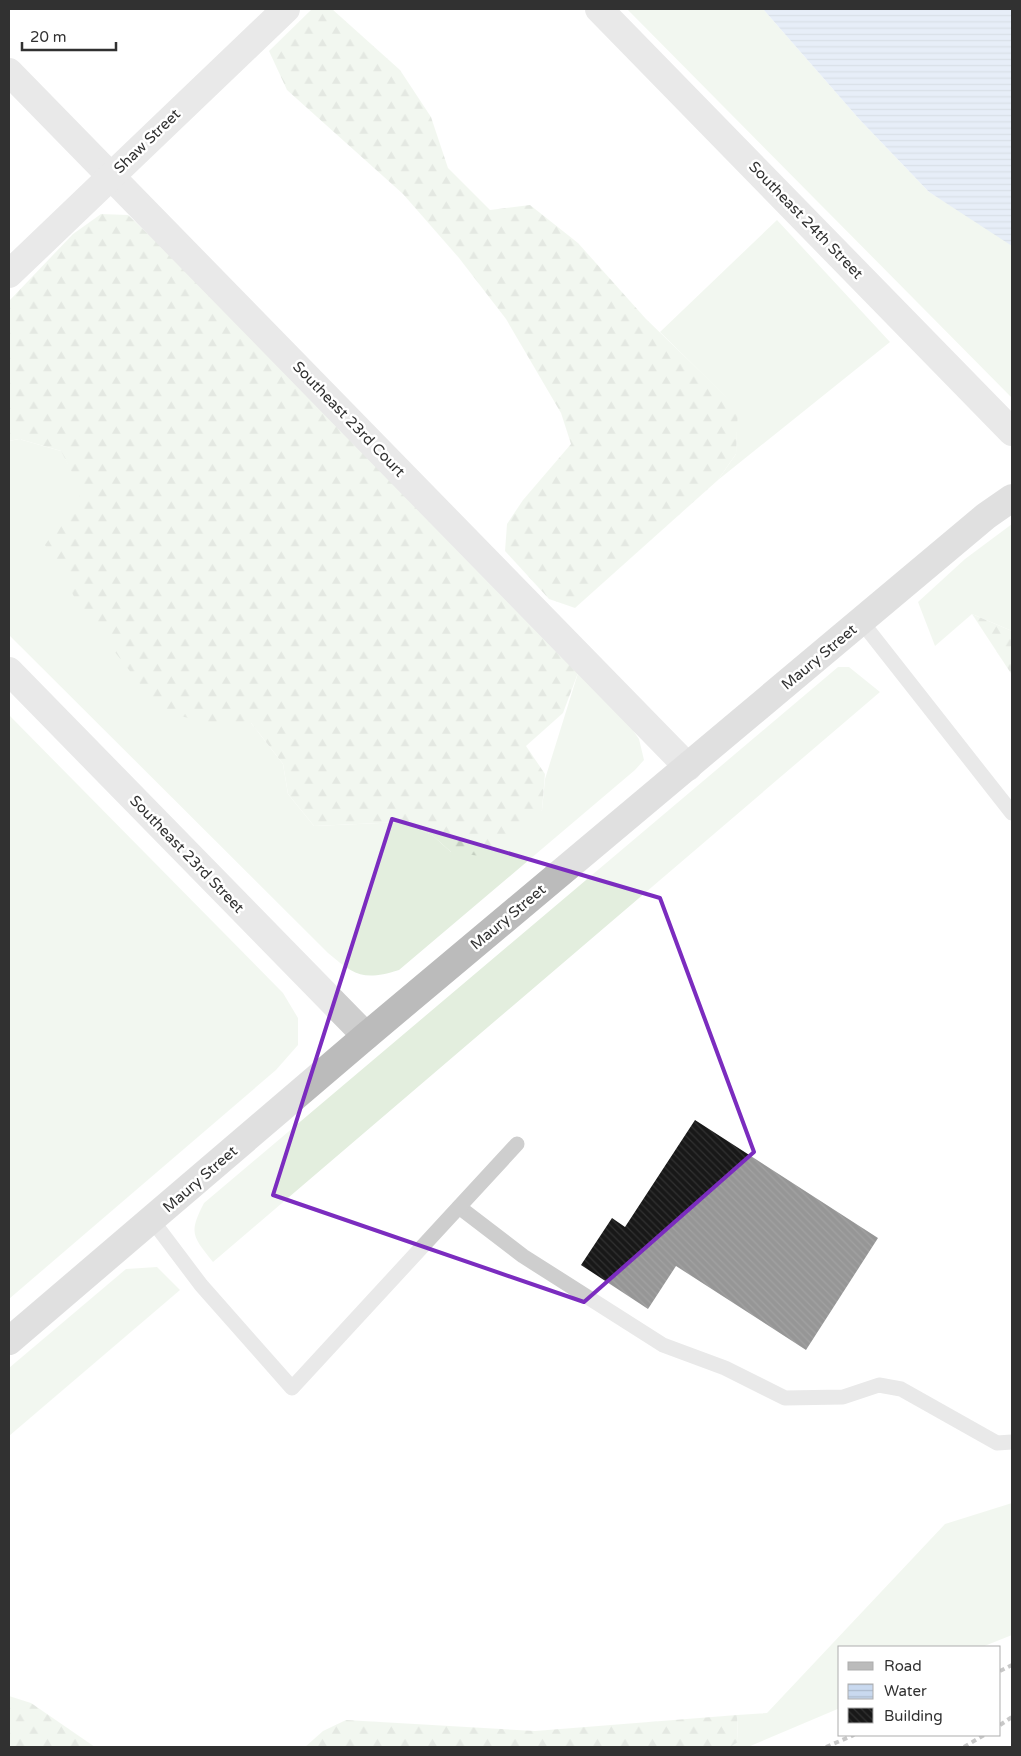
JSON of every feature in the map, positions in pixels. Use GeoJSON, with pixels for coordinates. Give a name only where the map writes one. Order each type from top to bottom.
{"type":"FeatureCollection","features":[{"type":"Feature","properties":{"kind":"main road","name":"Maury Street"},"geometry":{"type":"LineString","coordinates":[[9,1341],[366,1036],[986,516],[1012,498]]}},
{"type":"Feature","properties":{"kind":"street","name":"Shaw Street"},"geometry":{"type":"LineString","coordinates":[[9,274],[286,9]]}},
{"type":"Feature","properties":{"kind":"street","name":"Southeast 24th Street"},"geometry":{"type":"LineString","coordinates":[[599,9],[1012,432]]}},
{"type":"Feature","properties":{"kind":"street","name":"Southeast 23rd Court"},"geometry":{"type":"LineString","coordinates":[[9,72],[688,767]]}},
{"type":"Feature","properties":{"kind":"street","name":"Southeast 23rd Street"},"geometry":{"type":"LineString","coordinates":[[9,671],[366,1036]]}},
{"type":"Feature","properties":{"kind":"lane"},"geometry":{"type":"LineString","coordinates":[[861,621],[1012,813]]}},
{"type":"Feature","properties":{"kind":"lane"},"geometry":{"type":"LineString","coordinates":[[152,1220],[201,1285],[292,1388],[516,1144]]}},
{"type":"Feature","properties":{"kind":"lane"},"geometry":{"type":"LineString","coordinates":[[459,1207],[523,1256],[664,1346],[726,1368],[784,1398],[843,1398],[879,1385],[901,1389],[997,1442],[1012,1442]]}},
{"type":"Feature","properties":{"kind":"highlighted area"},"geometry":{"type":"Polygon","coordinates":[[[392,819],[660,898],[754,1152],[584,1302],[273,1195],[392,819]]]}},
{"type":"Feature","properties":{"kind":"green space"},"geometry":{"type":"Polygon","coordinates":[[[312,9],[332,9],[400,70],[431,117],[448,168],[490,210],[530,205],[578,243],[646,319],[738,408],[736,454],[718,480],[575,608],[549,599],[505,551],[507,524],[523,500],[571,444],[561,413],[506,319],[459,258],[403,194],[287,90],[269,51],[312,9]]]}},
{"type":"Feature","properties":{"kind":"green space"},"geometry":{"type":"Polygon","coordinates":[[[627,9],[763,9],[860,120],[929,192],[1011,243],[1012,398],[627,9]]]}},
{"type":"Feature","properties":{"kind":"green space"},"geometry":{"type":"Polygon","coordinates":[[[101,214],[128,215],[164,249],[578,673],[563,713],[526,746],[545,774],[542,810],[487,857],[451,852],[432,835],[402,822],[314,826],[288,794],[283,764],[251,723],[211,723],[162,712],[81,609],[45,545],[82,492],[61,451],[19,439],[9,441],[9,301],[73,234],[101,214]]]}},
{"type":"Feature","properties":{"kind":"green space"},"geometry":{"type":"Polygon","coordinates":[[[777,220],[890,342],[718,480],[736,454],[737,408],[660,332],[777,220]]]}},
{"type":"Feature","properties":{"kind":"green space"},"geometry":{"type":"Polygon","coordinates":[[[19,439],[61,451],[211,723],[251,723],[283,764],[288,794],[314,826],[402,822],[432,835],[451,852],[542,810],[545,779],[578,673],[630,726],[639,739],[644,760],[635,770],[399,970],[368,976],[353,971],[328,953],[9,635],[9,441],[19,439]]]}},
{"type":"Feature","properties":{"kind":"green space"},"geometry":{"type":"Polygon","coordinates":[[[1012,524],[1012,631],[972,614],[935,646],[918,602],[965,559],[1012,524]]]}},
{"type":"Feature","properties":{"kind":"green space"},"geometry":{"type":"Polygon","coordinates":[[[972,614],[1012,631],[1012,675],[972,614]]]}},
{"type":"Feature","properties":{"kind":"green space"},"geometry":{"type":"Polygon","coordinates":[[[838,667],[849,667],[880,692],[213,1262],[197,1240],[195,1234],[196,1222],[204,1203],[838,667]]]}},
{"type":"Feature","properties":{"kind":"green space"},"geometry":{"type":"Polygon","coordinates":[[[9,715],[283,993],[298,1018],[298,1045],[276,1070],[9,1299],[9,715]]]}},
{"type":"Feature","properties":{"kind":"green space"},"geometry":{"type":"Polygon","coordinates":[[[157,1267],[180,1290],[9,1436],[9,1368],[126,1269],[157,1267]]]}},
{"type":"Feature","properties":{"kind":"green space"},"geometry":{"type":"Polygon","coordinates":[[[1012,1503],[1012,1635],[984,1646],[838,1646],[838,1709],[748,1747],[730,1747],[738,1741],[737,1715],[767,1713],[945,1524],[1012,1503]]]}},
{"type":"Feature","properties":{"kind":"green space"},"geometry":{"type":"Polygon","coordinates":[[[9,1696],[31,1703],[95,1747],[9,1747],[9,1696]]]}},
{"type":"Feature","properties":{"kind":"green space"},"geometry":{"type":"Polygon","coordinates":[[[737,1715],[738,1742],[730,1747],[305,1747],[323,1731],[346,1720],[535,1731],[737,1715]]]}},
{"type":"Feature","properties":{"kind":"water"},"geometry":{"type":"Polygon","coordinates":[[[763,9],[1012,9],[1012,246],[929,192],[860,120],[763,9]]]}},
{"type":"Feature","properties":{"kind":"building"},"geometry":{"type":"Polygon","coordinates":[[[695,1120],[878,1238],[806,1350],[676,1266],[648,1309],[581,1265],[612,1218],[625,1227],[695,1120]]]}},
{"type":"Feature","properties":{"kind":"railway"},"geometry":{"type":"LineString","coordinates":[[1001,1670],[1012,1665]]}},
{"type":"Feature","properties":{"kind":"railway"},"geometry":{"type":"LineString","coordinates":[[1001,1724],[1012,1717]]}},
{"type":"Feature","properties":{"kind":"railway"},"geometry":{"type":"LineString","coordinates":[[826,1747],[852,1736]]}},
{"type":"Feature","properties":{"kind":"railway"},"geometry":{"type":"LineString","coordinates":[[964,1747],[982,1736]]}}]}
